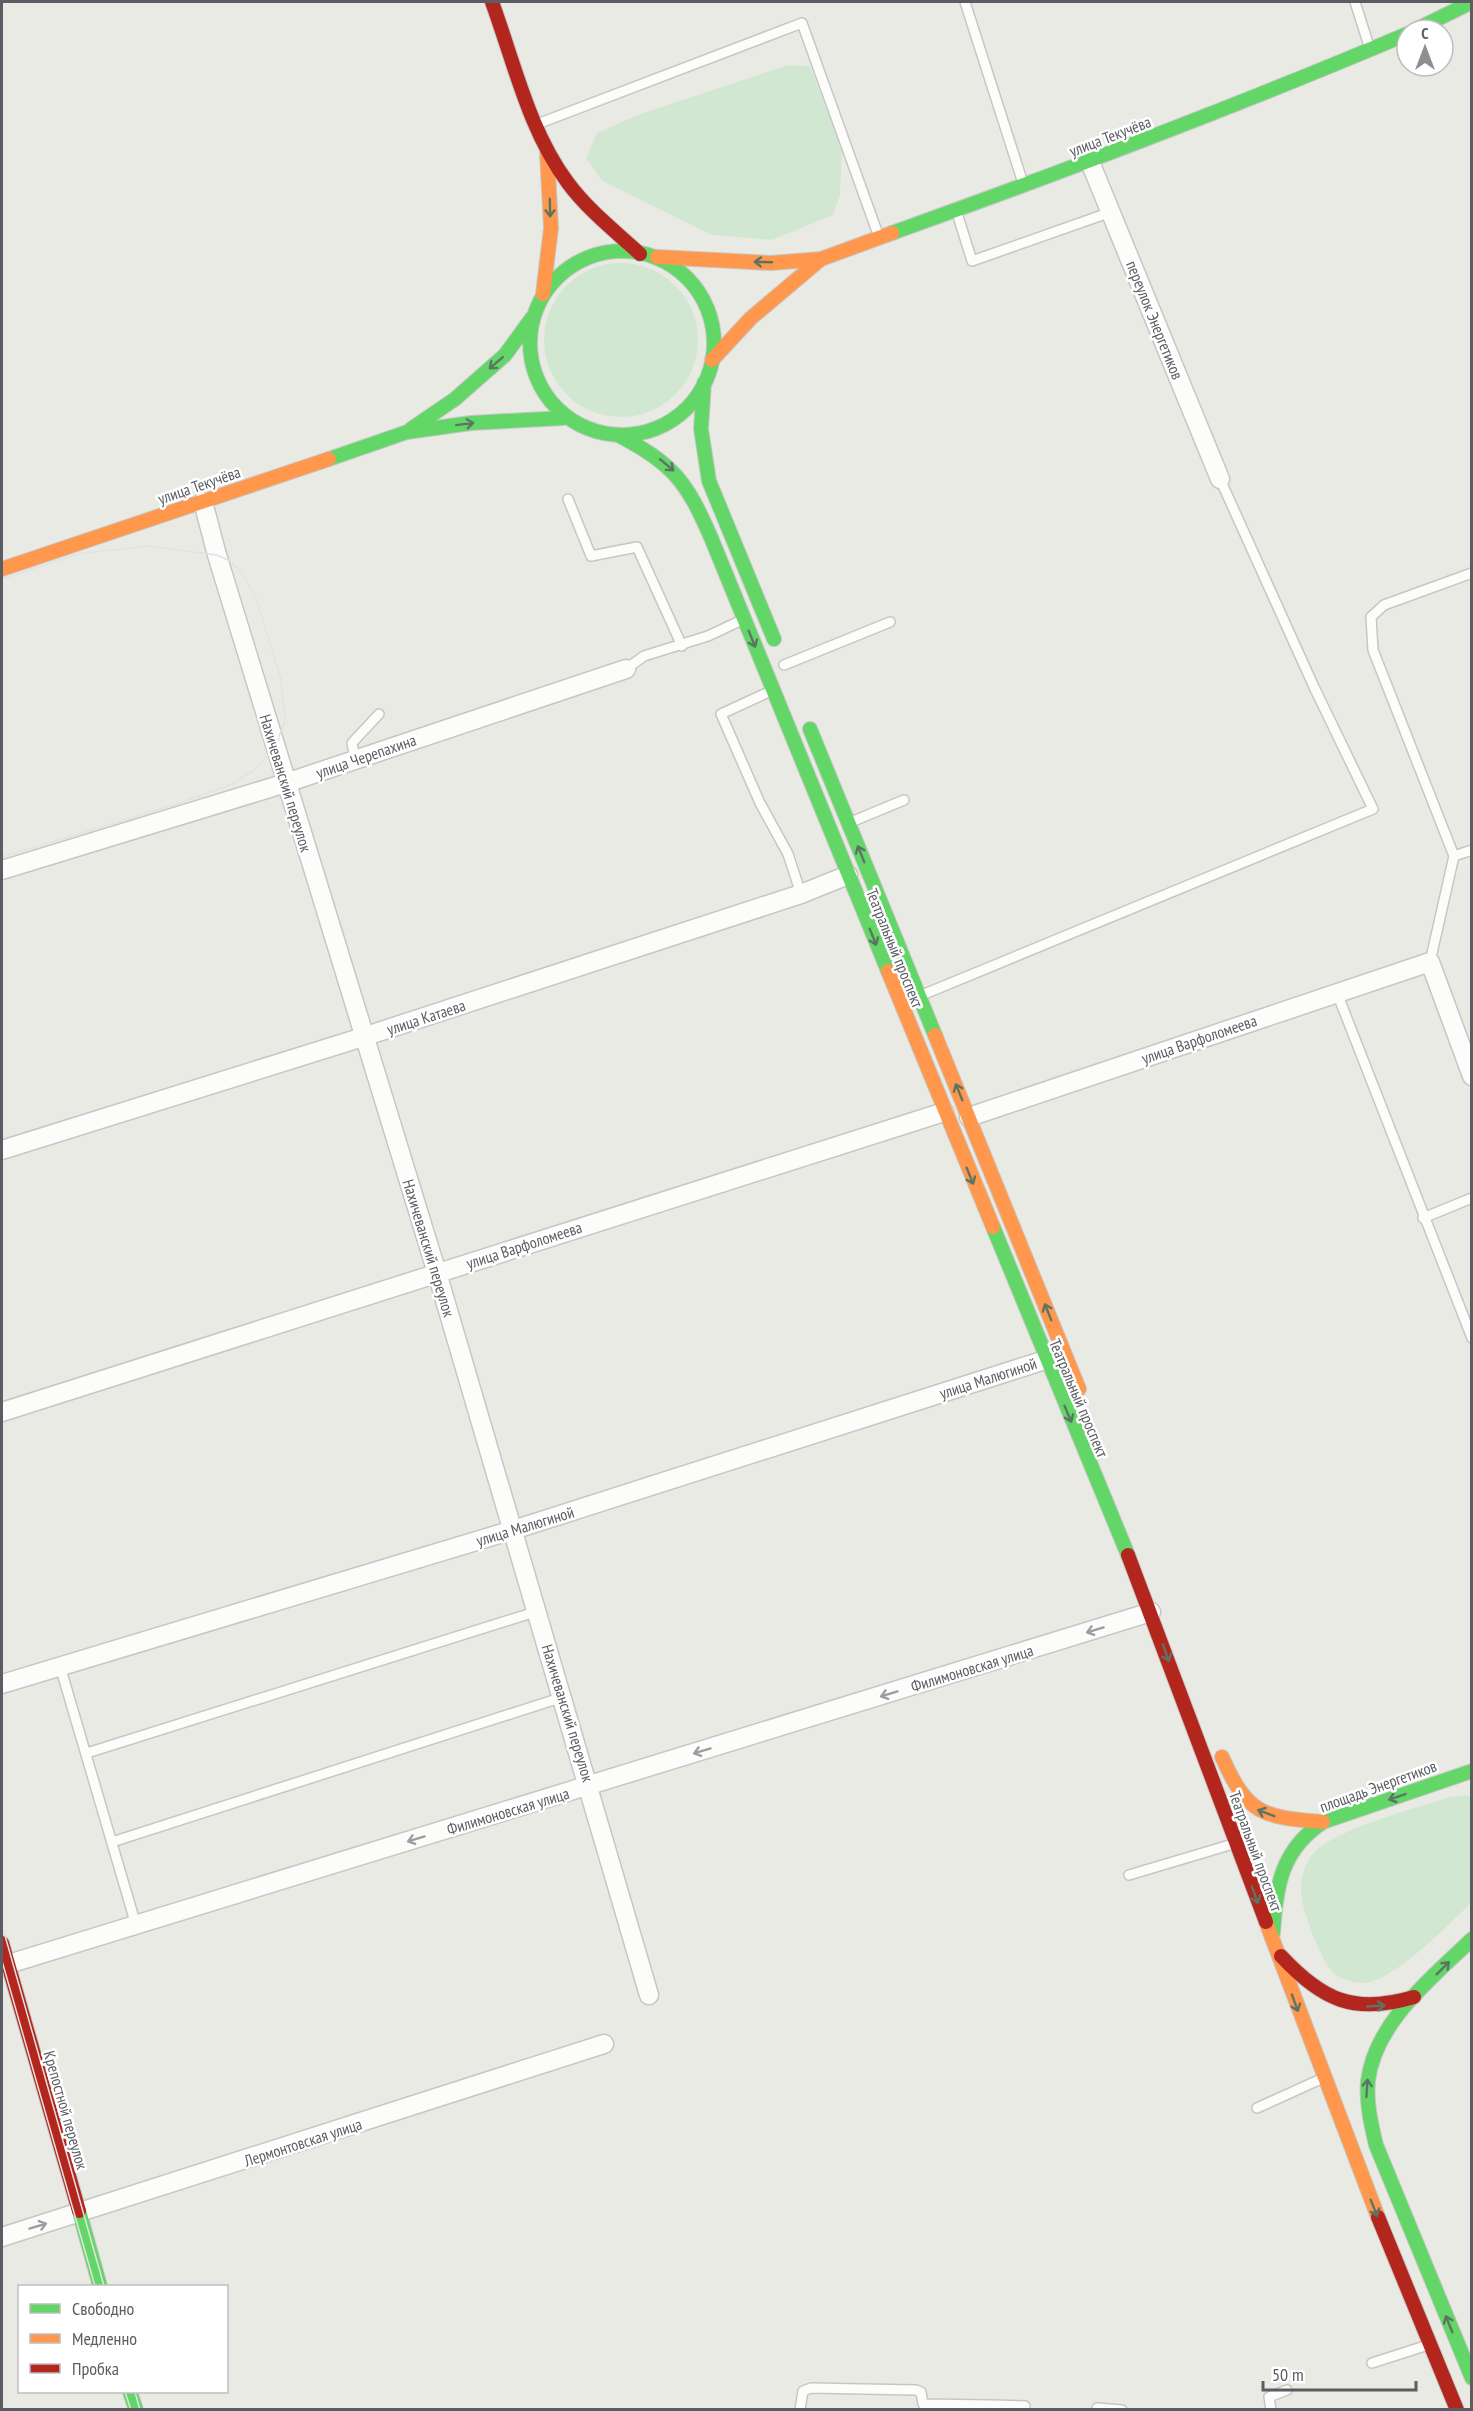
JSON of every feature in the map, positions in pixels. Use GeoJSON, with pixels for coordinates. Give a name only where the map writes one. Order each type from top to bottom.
{"type":"FeatureCollection","features":[{"type":"Feature","properties":{"kind":"main road"},"geometry":{"type":"LineString","coordinates":[[492,2],[547,150],[567,182],[587,205],[640,254]]}},
{"type":"Feature","properties":{"kind":"main road"},"geometry":{"type":"LineString","coordinates":[[1439,18],[1472,2]]}},
{"type":"Feature","properties":{"kind":"main road","name":"улица Текучёва"},"geometry":{"type":"LineString","coordinates":[[657,257],[771,262],[821,259],[1090,162],[1371,52],[1395,40]]}},
{"type":"Feature","properties":{"kind":"main road"},"geometry":{"type":"LineString","coordinates":[[543,294],[550,228],[547,150]]}},
{"type":"Feature","properties":{"kind":"main road"},"geometry":{"type":"LineString","coordinates":[[704,384],[687,408],[665,424],[646,432],[618,435],[594,430],[563,418],[536,376],[529,344],[532,318],[543,294],[563,271],[586,257],[625,251],[657,257],[677,269],[692,283],[705,303],[713,330],[712,360],[704,384],[701,429],[709,481],[786,670]]}},
{"type":"Feature","properties":{"kind":"main road","name":"улица Текучёва"},"geometry":{"type":"LineString","coordinates":[[712,360],[751,318],[821,259]]}},
{"type":"Feature","properties":{"kind":"main road","name":"улица Текучёва"},"geometry":{"type":"LineString","coordinates":[[407,432],[455,399],[505,355],[532,318]]}},
{"type":"Feature","properties":{"kind":"main road","name":"улица Текучёва"},"geometry":{"type":"LineString","coordinates":[[2,569],[407,432],[471,423],[563,418]]}},
{"type":"Feature","properties":{"kind":"main road","name":"Театральный проспект"},"geometry":{"type":"LineString","coordinates":[[618,435],[651,452],[674,470],[689,491],[744,619],[1045,1360],[1151,1612],[1323,2078],[1457,2409]]}},
{"type":"Feature","properties":{"kind":"main road","name":"Театральный проспект"},"geometry":{"type":"LineString","coordinates":[[806,717],[1083,1401]]}},
{"type":"Feature","properties":{"kind":"main road","name":"Театральный проспект"},"geometry":{"type":"LineString","coordinates":[[1219,1748],[1236,1789],[1250,1806],[1281,1818],[1323,1822]]}},
{"type":"Feature","properties":{"kind":"main road"},"geometry":{"type":"LineString","coordinates":[[1452,1778],[1472,1771]]}},
{"type":"Feature","properties":{"kind":"main road","name":"площадь Энергетиков"},"geometry":{"type":"LineString","coordinates":[[1274,1945],[1278,1884],[1286,1858],[1304,1835],[1323,1822],[1452,1778],[1472,1785]]}},
{"type":"Feature","properties":{"kind":"main road"},"geometry":{"type":"LineString","coordinates":[[1472,1939],[1390,2023],[1376,2051],[1368,2076],[1366,2107],[1376,2145],[1472,2378]]}},
{"type":"Feature","properties":{"kind":"main road","name":"Крепостной переулок"},"geometry":{"type":"LineString","coordinates":[[2,1943],[4,1965],[76,2215],[100,2285]]}},
{"type":"Feature","properties":{"kind":"main road"},"geometry":{"type":"LineString","coordinates":[[1274,1945],[1304,1979],[1340,2002],[1354,2006],[1384,2006],[1414,1996]]}},
{"type":"Feature","properties":{"kind":"main road"},"geometry":{"type":"LineString","coordinates":[[131,2393],[136,2409]]}},
{"type":"Feature","properties":{"kind":"street","name":"переулок Энергетиков"},"geometry":{"type":"LineString","coordinates":[[1090,162],[1220,479]]}},
{"type":"Feature","properties":{"kind":"street","name":"Нахичеванский переулок"},"geometry":{"type":"LineString","coordinates":[[203,502],[363,1037],[437,1273],[650,1995]]}},
{"type":"Feature","properties":{"kind":"street","name":"улица Черепахина"},"geometry":{"type":"LineString","coordinates":[[2,870],[286,783],[626,669]]}},
{"type":"Feature","properties":{"kind":"street","name":"улица Катаева"},"geometry":{"type":"LineString","coordinates":[[2,1150],[363,1037],[801,894],[848,875]]}},
{"type":"Feature","properties":{"kind":"street","name":"улица Варфоломеева"},"geometry":{"type":"LineString","coordinates":[[969,1117],[1430,962]]}},
{"type":"Feature","properties":{"kind":"street"},"geometry":{"type":"LineString","coordinates":[[1430,962],[1472,1076]]}},
{"type":"Feature","properties":{"kind":"street","name":"улица Варфоломеева"},"geometry":{"type":"LineString","coordinates":[[2,1412],[944,1112]]}},
{"type":"Feature","properties":{"kind":"street","name":"улица Малюгиной"},"geometry":{"type":"LineString","coordinates":[[2,1684],[513,1530],[1045,1360]]}},
{"type":"Feature","properties":{"kind":"street","name":"Филимоновская улица"},"geometry":{"type":"LineString","coordinates":[[4,1965],[1151,1612]]}},
{"type":"Feature","properties":{"kind":"street","name":"Лермонтовская улица"},"geometry":{"type":"LineString","coordinates":[[2,2237],[604,2044]]}},
{"type":"Feature","properties":{"kind":"lane"},"geometry":{"type":"LineString","coordinates":[[965,2],[1024,186]]}},
{"type":"Feature","properties":{"kind":"lane"},"geometry":{"type":"LineString","coordinates":[[1355,2],[1371,52]]}},
{"type":"Feature","properties":{"kind":"lane"},"geometry":{"type":"LineString","coordinates":[[538,124],[802,23],[879,238]]}},
{"type":"Feature","properties":{"kind":"lane"},"geometry":{"type":"LineString","coordinates":[[956,211],[972,261],[1111,212]]}},
{"type":"Feature","properties":{"kind":"lane"},"geometry":{"type":"LineString","coordinates":[[920,996],[1373,809],[1314,687],[1220,479]]}},
{"type":"Feature","properties":{"kind":"lane"},"geometry":{"type":"LineString","coordinates":[[568,499],[591,556],[637,547],[682,646]]}},
{"type":"Feature","properties":{"kind":"lane"},"geometry":{"type":"LineString","coordinates":[[1430,962],[1454,856],[1373,650],[1371,617],[1384,605],[1472,573]]}},
{"type":"Feature","properties":{"kind":"lane"},"geometry":{"type":"LineString","coordinates":[[626,669],[644,656],[682,646],[744,619]]}},
{"type":"Feature","properties":{"kind":"lane"},"geometry":{"type":"LineString","coordinates":[[786,670],[890,622]]}},
{"type":"Feature","properties":{"kind":"lane"},"geometry":{"type":"LineString","coordinates":[[773,690],[721,714],[760,803],[788,854],[801,894]]}},
{"type":"Feature","properties":{"kind":"lane"},"geometry":{"type":"LineString","coordinates":[[355,759],[352,743],[379,714]]}},
{"type":"Feature","properties":{"kind":"lane"},"geometry":{"type":"LineString","coordinates":[[849,822],[904,800]]}},
{"type":"Feature","properties":{"kind":"lane"},"geometry":{"type":"LineString","coordinates":[[1454,856],[1472,850]]}},
{"type":"Feature","properties":{"kind":"lane"},"geometry":{"type":"LineString","coordinates":[[1337,993],[1423,1218],[1472,1338]]}},
{"type":"Feature","properties":{"kind":"lane"},"geometry":{"type":"LineString","coordinates":[[1423,1218],[1472,1198]]}},
{"type":"Feature","properties":{"kind":"lane"},"geometry":{"type":"LineString","coordinates":[[87,1753],[538,1611]]}},
{"type":"Feature","properties":{"kind":"lane"},"geometry":{"type":"LineString","coordinates":[[60,1666],[136,1925]]}},
{"type":"Feature","properties":{"kind":"lane"},"geometry":{"type":"LineString","coordinates":[[112,1842],[563,1697]]}},
{"type":"Feature","properties":{"kind":"lane"},"geometry":{"type":"LineString","coordinates":[[1128,1875],[1236,1844]]}},
{"type":"Feature","properties":{"kind":"lane"},"geometry":{"type":"LineString","coordinates":[[1257,2108],[1323,2078]]}},
{"type":"Feature","properties":{"kind":"lane"},"geometry":{"type":"LineString","coordinates":[[1372,2363],[1430,2344]]}},
{"type":"Feature","properties":{"kind":"lane"},"geometry":{"type":"LineString","coordinates":[[800,2409],[803,2391],[811,2388],[916,2390],[921,2392],[923,2406],[1025,2406]]}},
{"type":"Feature","properties":{"kind":"lane"},"geometry":{"type":"LineString","coordinates":[[1271,2409],[1269,2397],[1287,2390]]}},
{"type":"Feature","properties":{"kind":"lane"},"geometry":{"type":"LineString","coordinates":[[1097,2408],[1122,2409]]}},
{"type":"Feature","properties":{"kind":"green space"},"geometry":{"type":"Polygon","coordinates":[[[788,65],[810,66],[842,150],[840,195],[833,215],[772,240],[712,235],[602,181],[586,158],[597,133],[643,113],[788,65]]]}},
{"type":"Feature","properties":{"kind":"green space"},"geometry":{"type":"Polygon","coordinates":[[[621,263],[651,268],[676,285],[693,310],[698,340],[693,370],[676,395],[651,412],[621,417],[591,412],[566,395],[549,370],[544,340],[549,310],[566,285],[591,268],[621,263]]]}},
{"type":"Feature","properties":{"kind":"green space"},"geometry":{"type":"Polygon","coordinates":[[[1466,1795],[1471,1797],[1471,1903],[1420,1951],[1390,1973],[1363,1983],[1347,1980],[1333,1973],[1318,1947],[1302,1901],[1302,1879],[1309,1859],[1322,1846],[1355,1829],[1449,1797],[1466,1795]]]}},
{"type":"Feature","properties":{"kind":"tram line"},"geometry":{"type":"LineString","coordinates":[[2,579],[77,554],[147,546],[217,555],[230,561],[242,573],[256,598],[281,679],[285,720],[275,748],[253,771],[232,784],[174,805],[2,857]]}},
{"type":"Feature","properties":{"kind":"tram line"},"geometry":{"type":"LineString","coordinates":[[2,1925],[104,2285]]}},
{"type":"Feature","properties":{"kind":"tram line"},"geometry":{"type":"LineString","coordinates":[[2,1961],[95,2285]]}},
{"type":"Feature","properties":{"kind":"tram line"},"geometry":{"type":"LineString","coordinates":[[125,2393],[131,2410]]}},
{"type":"Feature","properties":{"kind":"tram line"},"geometry":{"type":"LineString","coordinates":[[135,2393],[140,2410]]}},
{"type":"Feature","properties":{"kind":"traffic: fast"},"geometry":{"type":"LineString","coordinates":[[1439,18],[1472,2]]}},
{"type":"Feature","properties":{"kind":"traffic: fast"},"geometry":{"type":"LineString","coordinates":[[892,233],[1151,137],[1395,39]]}},
{"type":"Feature","properties":{"kind":"traffic: fast"},"geometry":{"type":"LineString","coordinates":[[622,251],[657,258],[687,278],[707,308],[714,343],[707,378],[687,408],[657,428],[622,435],[587,428],[557,408],[537,378],[530,343],[537,308],[557,278],[587,258],[622,251]]}},
{"type":"Feature","properties":{"kind":"traffic: fast"},"geometry":{"type":"LineString","coordinates":[[411,429],[455,399],[505,355],[532,318]]}},
{"type":"Feature","properties":{"kind":"traffic: fast"},"geometry":{"type":"LineString","coordinates":[[704,383],[701,429],[709,481],[774,639]]}},
{"type":"Feature","properties":{"kind":"traffic: fast"},"geometry":{"type":"LineString","coordinates":[[329,459],[407,432],[471,423],[563,418]]}},
{"type":"Feature","properties":{"kind":"traffic: fast"},"geometry":{"type":"LineString","coordinates":[[618,435],[653,455],[666,466],[677,477],[695,503],[888,971]]}},
{"type":"Feature","properties":{"kind":"traffic: fast"},"geometry":{"type":"LineString","coordinates":[[810,729],[935,1035]]}},
{"type":"Feature","properties":{"kind":"traffic: fast"},"geometry":{"type":"LineString","coordinates":[[993,1227],[1128,1555]]}},
{"type":"Feature","properties":{"kind":"traffic: fast"},"geometry":{"type":"LineString","coordinates":[[1273,1933],[1276,1900],[1283,1870],[1298,1845],[1309,1833],[1323,1822],[1472,1771]]}},
{"type":"Feature","properties":{"kind":"traffic: fast"},"geometry":{"type":"LineString","coordinates":[[1472,1939],[1423,1986],[1393,2020],[1373,2060],[1368,2081],[1369,2113],[1376,2145],[1472,2378]]}},
{"type":"Feature","properties":{"kind":"traffic: fast"},"geometry":{"type":"LineString","coordinates":[[79,2211],[100,2285]]}},
{"type":"Feature","properties":{"kind":"traffic: fast"},"geometry":{"type":"LineString","coordinates":[[130,2393],[136,2410]]}},
{"type":"Feature","properties":{"kind":"traffic: slow"},"geometry":{"type":"LineString","coordinates":[[543,294],[551,228],[547,152]]}},
{"type":"Feature","properties":{"kind":"traffic: slow"},"geometry":{"type":"LineString","coordinates":[[657,257],[771,263],[821,259],[892,233]]}},
{"type":"Feature","properties":{"kind":"traffic: slow"},"geometry":{"type":"LineString","coordinates":[[712,360],[751,318],[821,259]]}},
{"type":"Feature","properties":{"kind":"traffic: slow"},"geometry":{"type":"LineString","coordinates":[[2,569],[329,459]]}},
{"type":"Feature","properties":{"kind":"traffic: slow"},"geometry":{"type":"LineString","coordinates":[[888,971],[993,1227]]}},
{"type":"Feature","properties":{"kind":"traffic: slow"},"geometry":{"type":"LineString","coordinates":[[935,1035],[1079,1389]]}},
{"type":"Feature","properties":{"kind":"traffic: slow"},"geometry":{"type":"LineString","coordinates":[[1222,1757],[1240,1791],[1259,1809],[1285,1818],[1323,1822]]}},
{"type":"Feature","properties":{"kind":"traffic: slow"},"geometry":{"type":"LineString","coordinates":[[1266,1922],[1378,2217]]}},
{"type":"Feature","properties":{"kind":"traffic: jam"},"geometry":{"type":"LineString","coordinates":[[492,2],[524,96],[554,163],[584,202],[640,254]]}},
{"type":"Feature","properties":{"kind":"traffic: jam"},"geometry":{"type":"LineString","coordinates":[[1128,1555],[1266,1922]]}},
{"type":"Feature","properties":{"kind":"traffic: jam"},"geometry":{"type":"LineString","coordinates":[[2,1943],[79,2211]]}},
{"type":"Feature","properties":{"kind":"traffic: jam"},"geometry":{"type":"LineString","coordinates":[[1281,1956],[1311,1984],[1340,2000],[1356,2004],[1374,2004],[1414,1997]]}},
{"type":"Feature","properties":{"kind":"traffic: jam"},"geometry":{"type":"LineString","coordinates":[[1378,2217],[1457,2410]]}}]}
